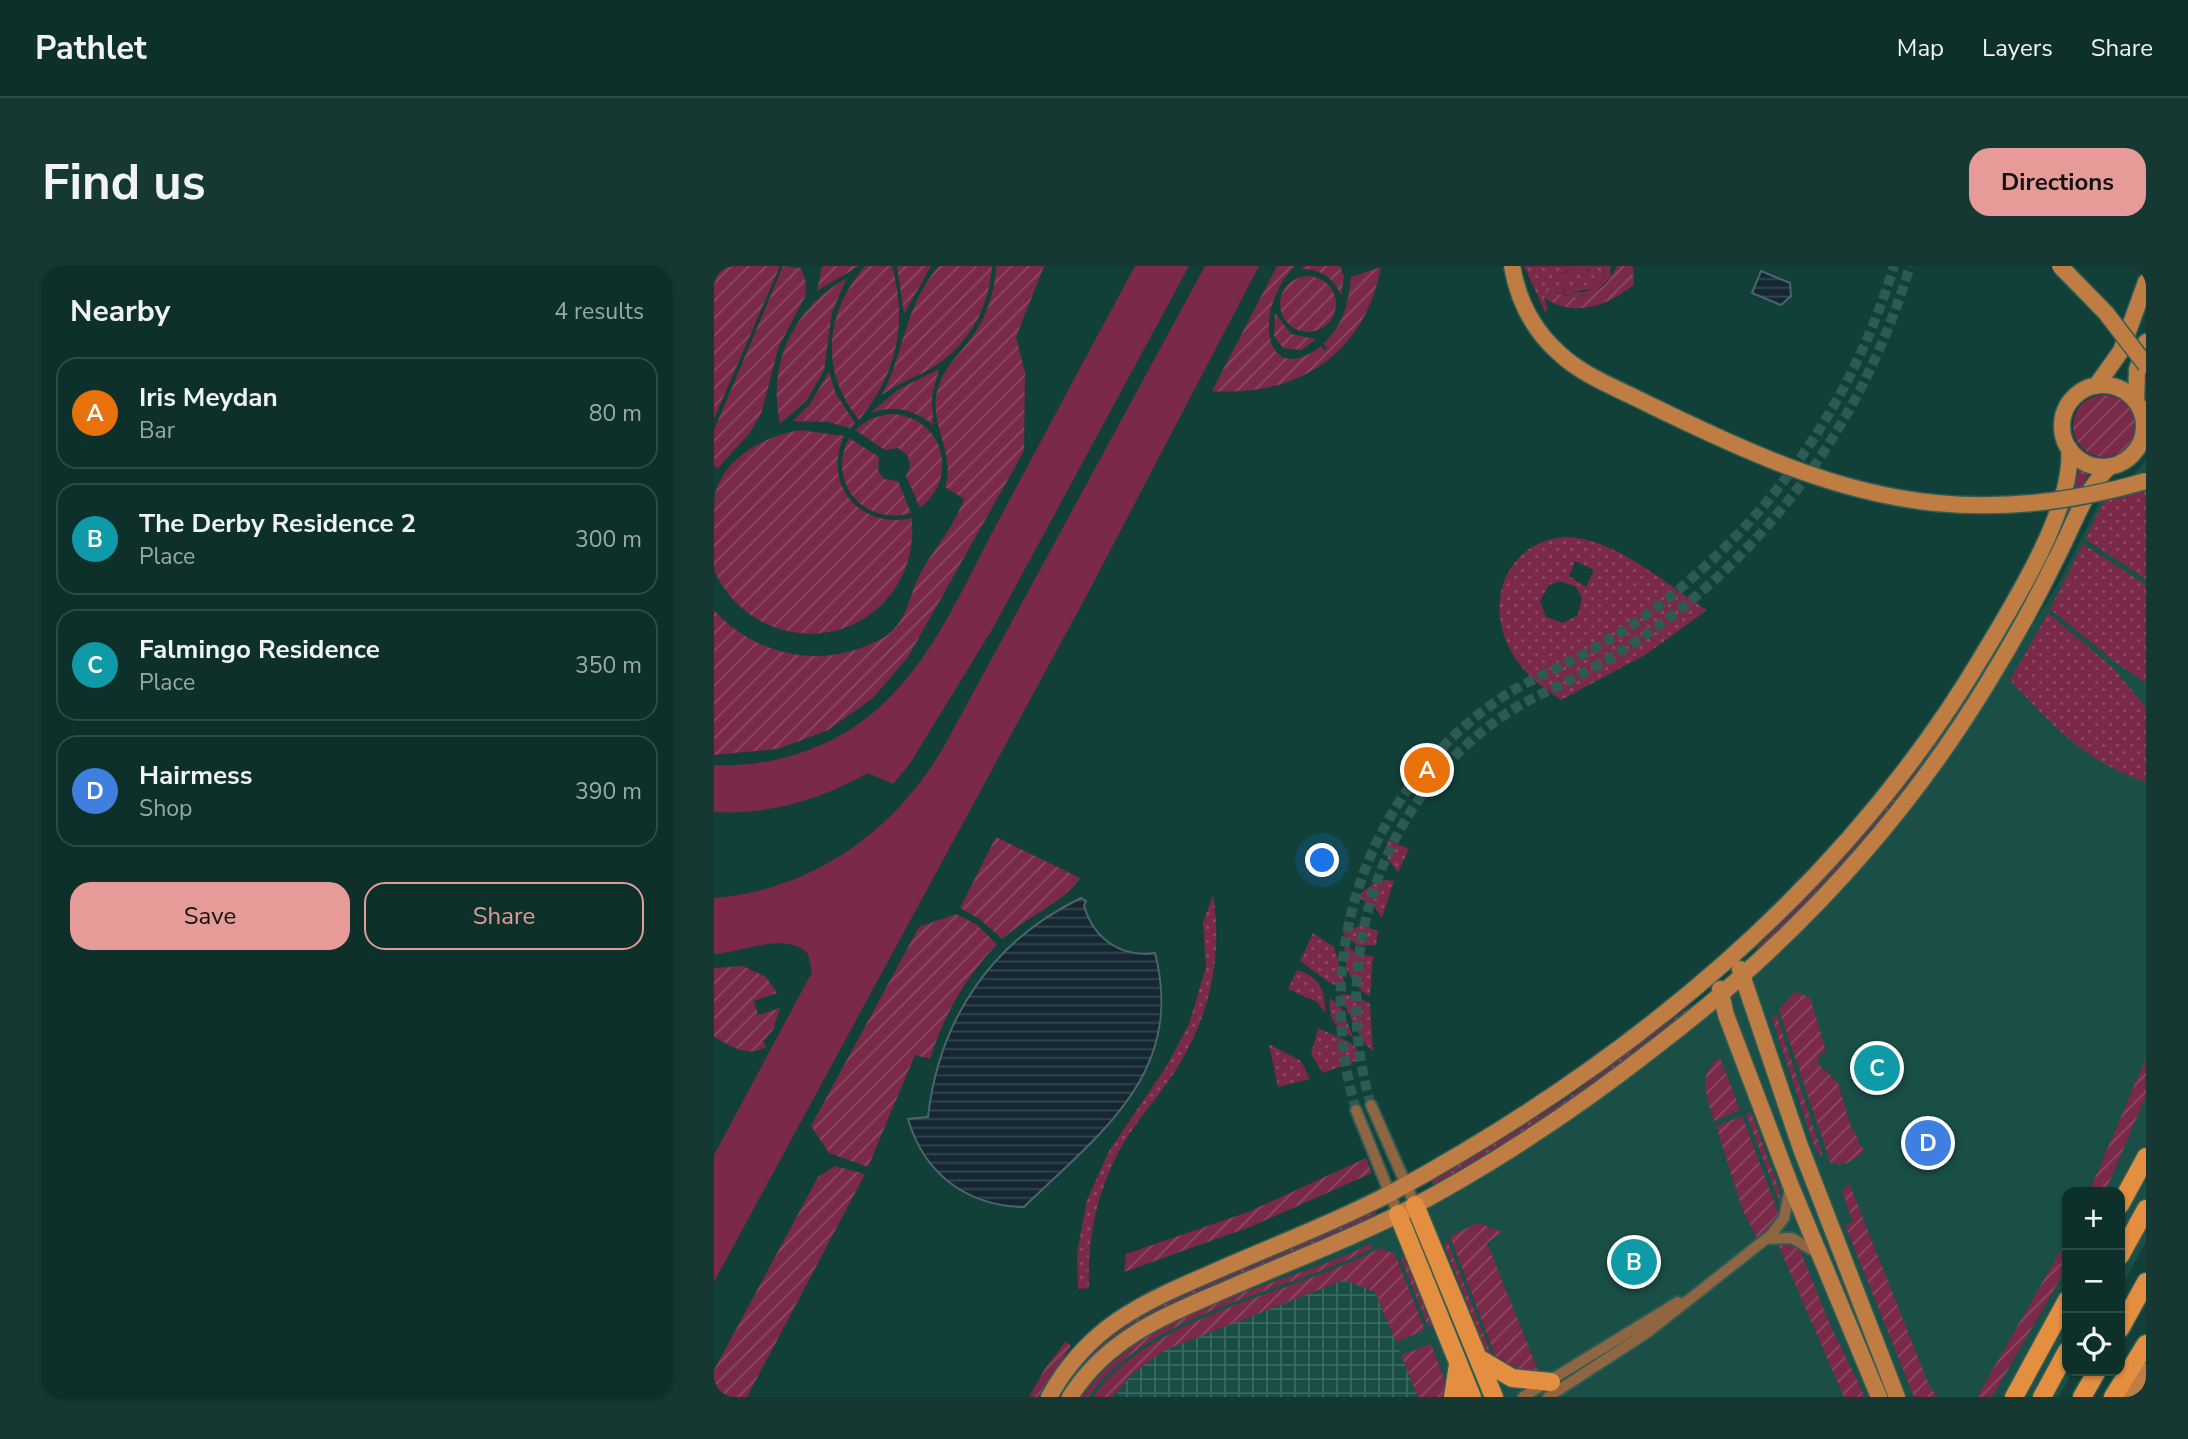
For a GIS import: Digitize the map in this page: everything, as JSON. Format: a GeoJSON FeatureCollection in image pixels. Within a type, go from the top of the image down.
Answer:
{"type":"FeatureCollection","features":[{"type":"Feature","properties":{"kind":"main road"},"geometry":{"type":"LineString","coordinates":[[2130,1186],[2146,1140]]}},
{"type":"Feature","properties":{"kind":"main road"},"geometry":{"type":"LineString","coordinates":[[2125,1196],[2146,1157]]}},
{"type":"Feature","properties":{"kind":"main road"},"geometry":{"type":"LineString","coordinates":[[1415,1205],[1494,1397]]}},
{"type":"Feature","properties":{"kind":"main road"},"geometry":{"type":"LineString","coordinates":[[2123,1250],[2146,1209]]}},
{"type":"Feature","properties":{"kind":"main road"},"geometry":{"type":"LineString","coordinates":[[1398,1214],[1472,1397]]}},
{"type":"Feature","properties":{"kind":"main road"},"geometry":{"type":"LineString","coordinates":[[2125,1320],[2146,1282]]}},
{"type":"Feature","properties":{"kind":"main road"},"geometry":{"type":"LineString","coordinates":[[2014,1397],[2062,1309]]}},
{"type":"Feature","properties":{"kind":"main road"},"geometry":{"type":"LineString","coordinates":[[2113,1397],[2146,1344]]}},
{"type":"Feature","properties":{"kind":"main road"},"geometry":{"type":"LineString","coordinates":[[1478,1356],[1512,1378],[1552,1392]]}},
{"type":"Feature","properties":{"kind":"main road"},"geometry":{"type":"LineString","coordinates":[[2042,1397],[2062,1360]]}},
{"type":"Feature","properties":{"kind":"main road"},"geometry":{"type":"LineString","coordinates":[[1453,1397],[1459,1361]]}},
{"type":"Feature","properties":{"kind":"main road"},"geometry":{"type":"LineString","coordinates":[[2082,1397],[2093,1376]]}},
{"type":"Feature","properties":{"kind":"street"},"geometry":{"type":"LineString","coordinates":[[1511,266],[1530,319],[1549,343],[1572,363],[1710,433],[1829,481],[1908,500],[1988,506],[2069,500],[2146,481]]}},
{"type":"Feature","properties":{"kind":"street"},"geometry":{"type":"LineString","coordinates":[[2060,266],[2105,313],[2146,365]]}},
{"type":"Feature","properties":{"kind":"street"},"geometry":{"type":"LineString","coordinates":[[1049,1397],[1067,1368],[1091,1340],[1134,1308],[1405,1184],[1591,1069],[1715,972],[1783,910],[1861,825],[1905,771],[1968,678],[2021,588],[2060,508],[2069,479],[2069,449],[2063,434],[2065,412],[2077,395],[2096,386],[2121,351],[2146,282]]}},
{"type":"Feature","properties":{"kind":"street"},"geometry":{"type":"LineString","coordinates":[[2069,449],[2087,463],[2109,466],[2125,460],[2141,441],[2143,416],[2136,401],[2137,370],[2146,342]]}},
{"type":"Feature","properties":{"kind":"street"},"geometry":{"type":"LineString","coordinates":[[2096,386],[2118,388],[2136,401]]}},
{"type":"Feature","properties":{"kind":"street"},"geometry":{"type":"LineString","coordinates":[[1070,1397],[1099,1360],[1141,1327],[1415,1205],[1591,1094],[1743,977],[1848,871],[1937,759],[2015,638],[2088,493],[2109,466]]}},
{"type":"Feature","properties":{"kind":"street"},"geometry":{"type":"LineString","coordinates":[[1735,954],[1829,1225],[1897,1397]]}},
{"type":"Feature","properties":{"kind":"street"},"geometry":{"type":"LineString","coordinates":[[1715,972],[1721,996],[1791,1186],[1878,1397]]}},
{"type":"Feature","properties":{"kind":"street"},"geometry":{"type":"LineString","coordinates":[[1371,1105],[1415,1205]]}},
{"type":"Feature","properties":{"kind":"street"},"geometry":{"type":"LineString","coordinates":[[1356,1110],[1398,1214]]}},
{"type":"Feature","properties":{"kind":"street"},"geometry":{"type":"LineString","coordinates":[[1523,1397],[1552,1392],[1707,1284],[1765,1240],[1784,1218],[1791,1186]]}},
{"type":"Feature","properties":{"kind":"street"},"geometry":{"type":"LineString","coordinates":[[1765,1240],[1792,1238],[1819,1254]]}},
{"type":"Feature","properties":{"kind":"street"},"geometry":{"type":"LineString","coordinates":[[2007,1397],[2033,1362]]}},
{"type":"Feature","properties":{"kind":"street"},"geometry":{"type":"LineString","coordinates":[[2132,1397],[2146,1371]]}},
{"type":"Feature","properties":{"kind":"shaded area"},"geometry":{"type":"Polygon","coordinates":[[[714,266],[780,266],[714,419],[714,266]]]}},
{"type":"Feature","properties":{"kind":"shaded area"},"geometry":{"type":"Polygon","coordinates":[[[783,266],[801,268],[806,283],[805,297],[779,346],[761,414],[749,434],[718,468],[714,466],[714,430],[783,266]]]}},
{"type":"Feature","properties":{"kind":"shaded area"},"geometry":{"type":"Polygon","coordinates":[[[822,266],[859,266],[817,291],[822,266]]]}},
{"type":"Feature","properties":{"kind":"shaded area"},"geometry":{"type":"Polygon","coordinates":[[[865,266],[892,266],[897,287],[899,327],[896,347],[882,385],[859,420],[837,382],[832,342],[842,303],[865,266]]]}},
{"type":"Feature","properties":{"kind":"shaded area"},"geometry":{"type":"Polygon","coordinates":[[[897,266],[931,266],[904,314],[897,266]]]}},
{"type":"Feature","properties":{"kind":"shaded area"},"geometry":{"type":"Polygon","coordinates":[[[939,266],[992,266],[981,312],[966,338],[955,350],[930,369],[882,395],[919,297],[939,266]]]}},
{"type":"Feature","properties":{"kind":"shaded area"},"geometry":{"type":"Polygon","coordinates":[[[996,266],[1044,266],[1016,337],[1025,372],[1024,451],[908,657],[873,698],[828,730],[778,749],[714,755],[714,610],[745,636],[763,645],[782,652],[821,656],[861,648],[886,636],[902,618],[921,572],[950,528],[964,499],[945,487],[947,462],[935,404],[944,373],[983,319],[993,288],[996,266]]]}},
{"type":"Feature","properties":{"kind":"shaded area"},"geometry":{"type":"Polygon","coordinates":[[[1135,266],[1189,266],[993,628],[909,765],[893,784],[868,773],[831,791],[794,804],[755,811],[714,812],[714,765],[760,763],[783,758],[827,742],[866,718],[884,703],[918,665],[958,598],[1135,266]]]}},
{"type":"Feature","properties":{"kind":"shaded area"},"geometry":{"type":"Polygon","coordinates":[[[1205,266],[1259,266],[1089,591],[714,1282],[714,1155],[812,972],[808,954],[789,944],[777,943],[714,954],[714,898],[750,893],[816,870],[874,831],[922,780],[942,750],[1205,266]]]}},
{"type":"Feature","properties":{"kind":"shaded area"},"geometry":{"type":"Polygon","coordinates":[[[1277,266],[1295,266],[1281,283],[1269,322],[1270,339],[1276,352],[1286,358],[1301,357],[1321,346],[1325,351],[1327,348],[1323,344],[1336,329],[1344,313],[1351,277],[1381,267],[1373,298],[1360,324],[1343,346],[1323,364],[1299,377],[1272,386],[1243,391],[1212,391],[1277,266]]]}},
{"type":"Feature","properties":{"kind":"shaded area"},"geometry":{"type":"Polygon","coordinates":[[[1305,266],[1340,266],[1344,277],[1341,295],[1330,279],[1320,272],[1301,269],[1305,266]]]}},
{"type":"Feature","properties":{"kind":"shaded area"},"geometry":{"type":"Polygon","coordinates":[[[1524,266],[1574,266],[1565,272],[1563,291],[1573,297],[1553,291],[1544,298],[1548,309],[1545,312],[1524,266]]]}},
{"type":"Feature","properties":{"kind":"shaded area"},"geometry":{"type":"Polygon","coordinates":[[[1574,266],[1586,266],[1591,289],[1577,270],[1567,281],[1569,288],[1574,291],[1589,291],[1598,285],[1605,276],[1603,266],[1610,266],[1611,277],[1593,294],[1573,297],[1564,290],[1562,282],[1574,266]]]}},
{"type":"Feature","properties":{"kind":"shaded area"},"geometry":{"type":"Polygon","coordinates":[[[1586,266],[1603,266],[1605,276],[1594,289],[1572,291],[1567,285],[1568,278],[1577,270],[1589,272],[1586,266]]]}},
{"type":"Feature","properties":{"kind":"shaded area"},"geometry":{"type":"Polygon","coordinates":[[[1617,266],[1633,266],[1634,285],[1602,304],[1567,307],[1544,298],[1547,287],[1568,296],[1588,295],[1605,285],[1617,266]]]}},
{"type":"Feature","properties":{"kind":"shaded area"},"geometry":{"type":"Polygon","coordinates":[[[1761,271],[1790,283],[1791,296],[1781,305],[1752,293],[1761,271]]]}},
{"type":"Feature","properties":{"kind":"shaded area"},"geometry":{"type":"Polygon","coordinates":[[[1302,276],[1314,276],[1324,280],[1332,288],[1336,304],[1332,320],[1324,328],[1314,332],[1302,332],[1292,328],[1284,320],[1280,310],[1280,298],[1284,288],[1292,280],[1302,276]]]}},
{"type":"Feature","properties":{"kind":"shaded area"},"geometry":{"type":"Polygon","coordinates":[[[847,278],[832,312],[824,371],[806,401],[780,424],[777,380],[788,340],[812,305],[828,290],[847,278]]]}},
{"type":"Feature","properties":{"kind":"shaded area"},"geometry":{"type":"Polygon","coordinates":[[[1275,313],[1291,334],[1316,339],[1302,350],[1283,348],[1274,336],[1275,313]]]}},
{"type":"Feature","properties":{"kind":"shaded area"},"geometry":{"type":"Polygon","coordinates":[[[939,369],[932,396],[933,425],[918,415],[903,410],[887,409],[870,413],[899,389],[939,369]]]}},
{"type":"Feature","properties":{"kind":"shaded area"},"geometry":{"type":"Polygon","coordinates":[[[829,372],[836,394],[855,423],[850,428],[828,422],[793,421],[810,404],[829,372]]]}},
{"type":"Feature","properties":{"kind":"shaded area"},"geometry":{"type":"Polygon","coordinates":[[[2104,395],[2126,404],[2135,426],[2126,448],[2104,457],[2082,448],[2073,426],[2082,404],[2104,395]]]}},
{"type":"Feature","properties":{"kind":"shaded area"},"geometry":{"type":"Polygon","coordinates":[[[888,414],[906,416],[921,424],[932,435],[940,449],[940,480],[933,495],[920,508],[906,476],[910,468],[908,456],[898,448],[885,450],[855,430],[870,419],[888,414]]]}},
{"type":"Feature","properties":{"kind":"shaded area"},"geometry":{"type":"Polygon","coordinates":[[[800,430],[844,436],[838,454],[838,471],[850,500],[862,510],[876,517],[893,520],[912,518],[908,561],[891,594],[873,612],[856,623],[818,633],[779,629],[761,621],[744,610],[730,596],[714,568],[715,494],[720,481],[737,459],[748,450],[773,437],[800,430]]]}},
{"type":"Feature","properties":{"kind":"shaded area"},"geometry":{"type":"Polygon","coordinates":[[[849,438],[879,457],[878,471],[884,479],[898,481],[911,513],[894,516],[878,513],[865,507],[854,497],[846,485],[842,470],[843,454],[849,438]]]}},
{"type":"Feature","properties":{"kind":"shaded area"},"geometry":{"type":"Polygon","coordinates":[[[2146,460],[2146,1242],[2125,1280],[2125,1187],[2062,1187],[2062,1376],[2070,1376],[2059,1397],[1076,1397],[1119,1344],[1354,1238],[1614,1084],[1878,847],[1958,745],[2058,584],[2101,499],[2116,484],[2135,473],[2146,460]]]}},
{"type":"Feature","properties":{"kind":"shaded area"},"geometry":{"type":"Polygon","coordinates":[[[2079,468],[2089,473],[2007,640],[1936,753],[1853,857],[1760,951],[1756,948],[1834,867],[1870,825],[1904,782],[1967,691],[2049,549],[2070,501],[2079,468]]]}},
{"type":"Feature","properties":{"kind":"shaded area"},"geometry":{"type":"Polygon","coordinates":[[[2129,481],[2146,490],[2146,579],[2085,539],[2104,501],[2129,481]]]}},
{"type":"Feature","properties":{"kind":"shaded area"},"geometry":{"type":"Polygon","coordinates":[[[1563,537],[1601,544],[1638,563],[1707,610],[1645,655],[1561,700],[1518,663],[1505,637],[1500,618],[1504,581],[1513,565],[1526,552],[1542,542],[1563,537]],[[1575,561],[1569,576],[1586,587],[1594,570],[1575,561]],[[1560,581],[1549,585],[1540,601],[1546,617],[1563,623],[1578,615],[1582,598],[1576,587],[1560,581]]]}},
{"type":"Feature","properties":{"kind":"shaded area"},"geometry":{"type":"Polygon","coordinates":[[[2083,544],[2146,585],[2146,683],[2115,662],[2050,609],[2083,544]]]}},
{"type":"Feature","properties":{"kind":"shaded area"},"geometry":{"type":"Polygon","coordinates":[[[2048,613],[2112,667],[2146,707],[2146,782],[2106,765],[2088,753],[2040,712],[2010,680],[2048,613]]]}},
{"type":"Feature","properties":{"kind":"shaded area"},"geometry":{"type":"Polygon","coordinates":[[[996,837],[1080,878],[1063,896],[1002,939],[980,919],[960,908],[996,837]]]}},
{"type":"Feature","properties":{"kind":"shaded area"},"geometry":{"type":"Polygon","coordinates":[[[1387,840],[1409,849],[1398,872],[1387,858],[1387,840]]]}},
{"type":"Feature","properties":{"kind":"shaded area"},"geometry":{"type":"Polygon","coordinates":[[[1385,880],[1394,881],[1382,918],[1373,905],[1357,897],[1372,884],[1385,880]]]}},
{"type":"Feature","properties":{"kind":"shaded area"},"geometry":{"type":"Polygon","coordinates":[[[1213,895],[1216,920],[1214,970],[1202,1017],[1181,1062],[1129,1135],[1110,1169],[1091,1236],[1089,1288],[1078,1289],[1077,1253],[1087,1200],[1109,1151],[1166,1067],[1189,1024],[1206,967],[1203,923],[1213,895]]]}},
{"type":"Feature","properties":{"kind":"shaded area"},"geometry":{"type":"Polygon","coordinates":[[[1081,898],[1086,901],[1084,906],[1095,928],[1110,944],[1131,952],[1155,953],[1161,995],[1158,1033],[1147,1067],[1130,1097],[1081,1153],[1024,1207],[984,1201],[966,1193],[937,1171],[915,1139],[908,1119],[928,1117],[934,1081],[944,1047],[975,987],[996,960],[1049,916],[1081,898]]]}},
{"type":"Feature","properties":{"kind":"shaded area"},"geometry":{"type":"Polygon","coordinates":[[[956,914],[976,924],[997,944],[975,970],[957,998],[930,1059],[915,1055],[868,1167],[829,1153],[811,1126],[919,927],[956,914]]]}},
{"type":"Feature","properties":{"kind":"shaded area"},"geometry":{"type":"Polygon","coordinates":[[[1362,925],[1378,931],[1376,945],[1358,946],[1342,933],[1362,925]]]}},
{"type":"Feature","properties":{"kind":"shaded area"},"geometry":{"type":"Polygon","coordinates":[[[1313,933],[1334,947],[1347,990],[1330,983],[1300,961],[1313,933]]]}},
{"type":"Feature","properties":{"kind":"shaded area"},"geometry":{"type":"Polygon","coordinates":[[[1345,944],[1358,955],[1373,956],[1370,996],[1363,992],[1349,974],[1345,944]]]}},
{"type":"Feature","properties":{"kind":"shaded area"},"geometry":{"type":"Polygon","coordinates":[[[743,966],[766,977],[777,993],[754,1001],[758,1015],[780,1008],[773,1030],[763,1041],[766,1047],[759,1050],[739,1049],[714,1037],[714,968],[743,966]]]}},
{"type":"Feature","properties":{"kind":"shaded area"},"geometry":{"type":"Polygon","coordinates":[[[1297,970],[1311,977],[1320,986],[1325,1013],[1317,1002],[1288,989],[1297,970]]]}},
{"type":"Feature","properties":{"kind":"shaded area"},"geometry":{"type":"Polygon","coordinates":[[[1794,992],[1810,997],[1826,1051],[1819,1055],[1818,1064],[1838,1083],[1851,1127],[1859,1140],[1857,1142],[1865,1151],[1846,1164],[1831,1164],[1779,1010],[1794,992]]]}},
{"type":"Feature","properties":{"kind":"shaded area"},"geometry":{"type":"Polygon","coordinates":[[[1337,996],[1357,996],[1370,1004],[1373,1051],[1361,1038],[1343,1002],[1337,996]]]}},
{"type":"Feature","properties":{"kind":"shaded area"},"geometry":{"type":"Polygon","coordinates":[[[1330,998],[1342,1009],[1353,1037],[1341,1030],[1331,1017],[1330,998]]]}},
{"type":"Feature","properties":{"kind":"shaded area"},"geometry":{"type":"Polygon","coordinates":[[[1692,1005],[1695,1009],[1569,1104],[1434,1185],[1431,1181],[1566,1099],[1692,1005]]]}},
{"type":"Feature","properties":{"kind":"shaded area"},"geometry":{"type":"Polygon","coordinates":[[[1776,1014],[1824,1159],[1815,1148],[1772,1018],[1776,1014]]]}},
{"type":"Feature","properties":{"kind":"shaded area"},"geometry":{"type":"Polygon","coordinates":[[[1318,1028],[1351,1043],[1364,1058],[1323,1073],[1311,1054],[1318,1028]]]}},
{"type":"Feature","properties":{"kind":"shaded area"},"geometry":{"type":"Polygon","coordinates":[[[1269,1044],[1301,1061],[1310,1079],[1278,1087],[1269,1044]]]}},
{"type":"Feature","properties":{"kind":"shaded area"},"geometry":{"type":"Polygon","coordinates":[[[1720,1057],[1740,1110],[1714,1121],[1705,1087],[1708,1071],[1720,1057]]]}},
{"type":"Feature","properties":{"kind":"shaded area"},"geometry":{"type":"Polygon","coordinates":[[[2146,1058],[2146,1096],[2107,1187],[2091,1187],[2146,1058]]]}},
{"type":"Feature","properties":{"kind":"shaded area"},"geometry":{"type":"Polygon","coordinates":[[[1751,1112],[1779,1189],[1781,1206],[1746,1114],[1751,1112]]]}},
{"type":"Feature","properties":{"kind":"shaded area"},"geometry":{"type":"Polygon","coordinates":[[[1742,1116],[1780,1217],[1757,1238],[1743,1211],[1716,1126],[1742,1116]]]}},
{"type":"Feature","properties":{"kind":"shaded area"},"geometry":{"type":"Polygon","coordinates":[[[1366,1158],[1372,1173],[1250,1227],[1124,1272],[1126,1254],[1248,1212],[1366,1158]]]}},
{"type":"Feature","properties":{"kind":"shaded area"},"geometry":{"type":"Polygon","coordinates":[[[835,1166],[865,1174],[747,1397],[714,1397],[714,1370],[818,1177],[835,1166]]]}},
{"type":"Feature","properties":{"kind":"shaded area"},"geometry":{"type":"Polygon","coordinates":[[[1849,1183],[1929,1385],[1937,1397],[1914,1397],[1845,1225],[1853,1222],[1842,1192],[1849,1183]]]}},
{"type":"Feature","properties":{"kind":"shaded area"},"geometry":{"type":"Polygon","coordinates":[[[1375,1210],[1377,1216],[1133,1325],[1101,1348],[1063,1397],[1058,1397],[1092,1351],[1117,1328],[1162,1303],[1375,1210]]]}},
{"type":"Feature","properties":{"kind":"shaded area"},"geometry":{"type":"Polygon","coordinates":[[[1478,1223],[1502,1232],[1487,1243],[1540,1375],[1499,1366],[1450,1236],[1478,1223]]]}},
{"type":"Feature","properties":{"kind":"shaded area"},"geometry":{"type":"Polygon","coordinates":[[[1447,1240],[1493,1358],[1485,1349],[1444,1244],[1447,1240]]]}},
{"type":"Feature","properties":{"kind":"shaded area"},"geometry":{"type":"Polygon","coordinates":[[[1777,1242],[1798,1245],[1828,1320],[1865,1397],[1844,1397],[1777,1242]]]}},
{"type":"Feature","properties":{"kind":"shaded area"},"geometry":{"type":"Polygon","coordinates":[[[1370,1244],[1373,1248],[1337,1264],[1182,1324],[1147,1344],[1115,1368],[1088,1397],[1082,1397],[1109,1365],[1141,1340],[1176,1320],[1370,1244]]]}},
{"type":"Feature","properties":{"kind":"shaded area"},"geometry":{"type":"Polygon","coordinates":[[[1380,1248],[1395,1254],[1425,1330],[1396,1342],[1375,1292],[1344,1280],[1165,1350],[1132,1374],[1112,1397],[1093,1397],[1119,1368],[1151,1345],[1187,1325],[1345,1265],[1380,1248]]]}},
{"type":"Feature","properties":{"kind":"shaded area"},"geometry":{"type":"Polygon","coordinates":[[[2062,1248],[2062,1276],[1992,1397],[1977,1397],[2062,1248]]]}},
{"type":"Feature","properties":{"kind":"shaded area"},"geometry":{"type":"Polygon","coordinates":[[[1406,1256],[1434,1327],[1428,1326],[1401,1259],[1406,1256]]]}},
{"type":"Feature","properties":{"kind":"shaded area"},"geometry":{"type":"Polygon","coordinates":[[[1344,1280],[1375,1291],[1418,1397],[1115,1397],[1132,1374],[1165,1350],[1344,1280]]]}},
{"type":"Feature","properties":{"kind":"shaded area"},"geometry":{"type":"Polygon","coordinates":[[[1066,1341],[1071,1346],[1038,1397],[1029,1397],[1044,1370],[1066,1341]]]}},
{"type":"Feature","properties":{"kind":"shaded area"},"geometry":{"type":"Polygon","coordinates":[[[1431,1344],[1448,1389],[1447,1397],[1418,1397],[1401,1355],[1431,1344]]]}},
{"type":"Feature","properties":{"kind":"tunnel"},"geometry":{"type":"LineString","coordinates":[[1356,1110],[1344,1052],[1341,993],[1347,936],[1361,880],[1384,828],[1415,779],[1454,736],[1501,698],[1597,647],[1625,629],[1679,589],[1727,546],[1788,475],[1839,396],[1879,311],[1894,266]]}},
{"type":"Feature","properties":{"kind":"tunnel"},"geometry":{"type":"LineString","coordinates":[[1371,1105],[1359,1050],[1356,994],[1362,938],[1376,884],[1398,833],[1428,787],[1466,745],[1512,710],[1593,668],[1636,642],[1702,591],[1771,521],[1802,483],[1854,401],[1876,358],[1910,266]]}},
{"type":"Feature","properties":{"kind":"place","name":"Iris Meydan"},"geometry":{"type":"Point","coordinates":[1427,770]}},
{"type":"Feature","properties":{"kind":"place","name":"Falmingo Residence"},"geometry":{"type":"Point","coordinates":[1877,1068]}},
{"type":"Feature","properties":{"kind":"place","name":"Hairmess"},"geometry":{"type":"Point","coordinates":[1928,1143]}},
{"type":"Feature","properties":{"kind":"place","name":"The Derby Residence 2"},"geometry":{"type":"Point","coordinates":[1634,1262]}}]}
